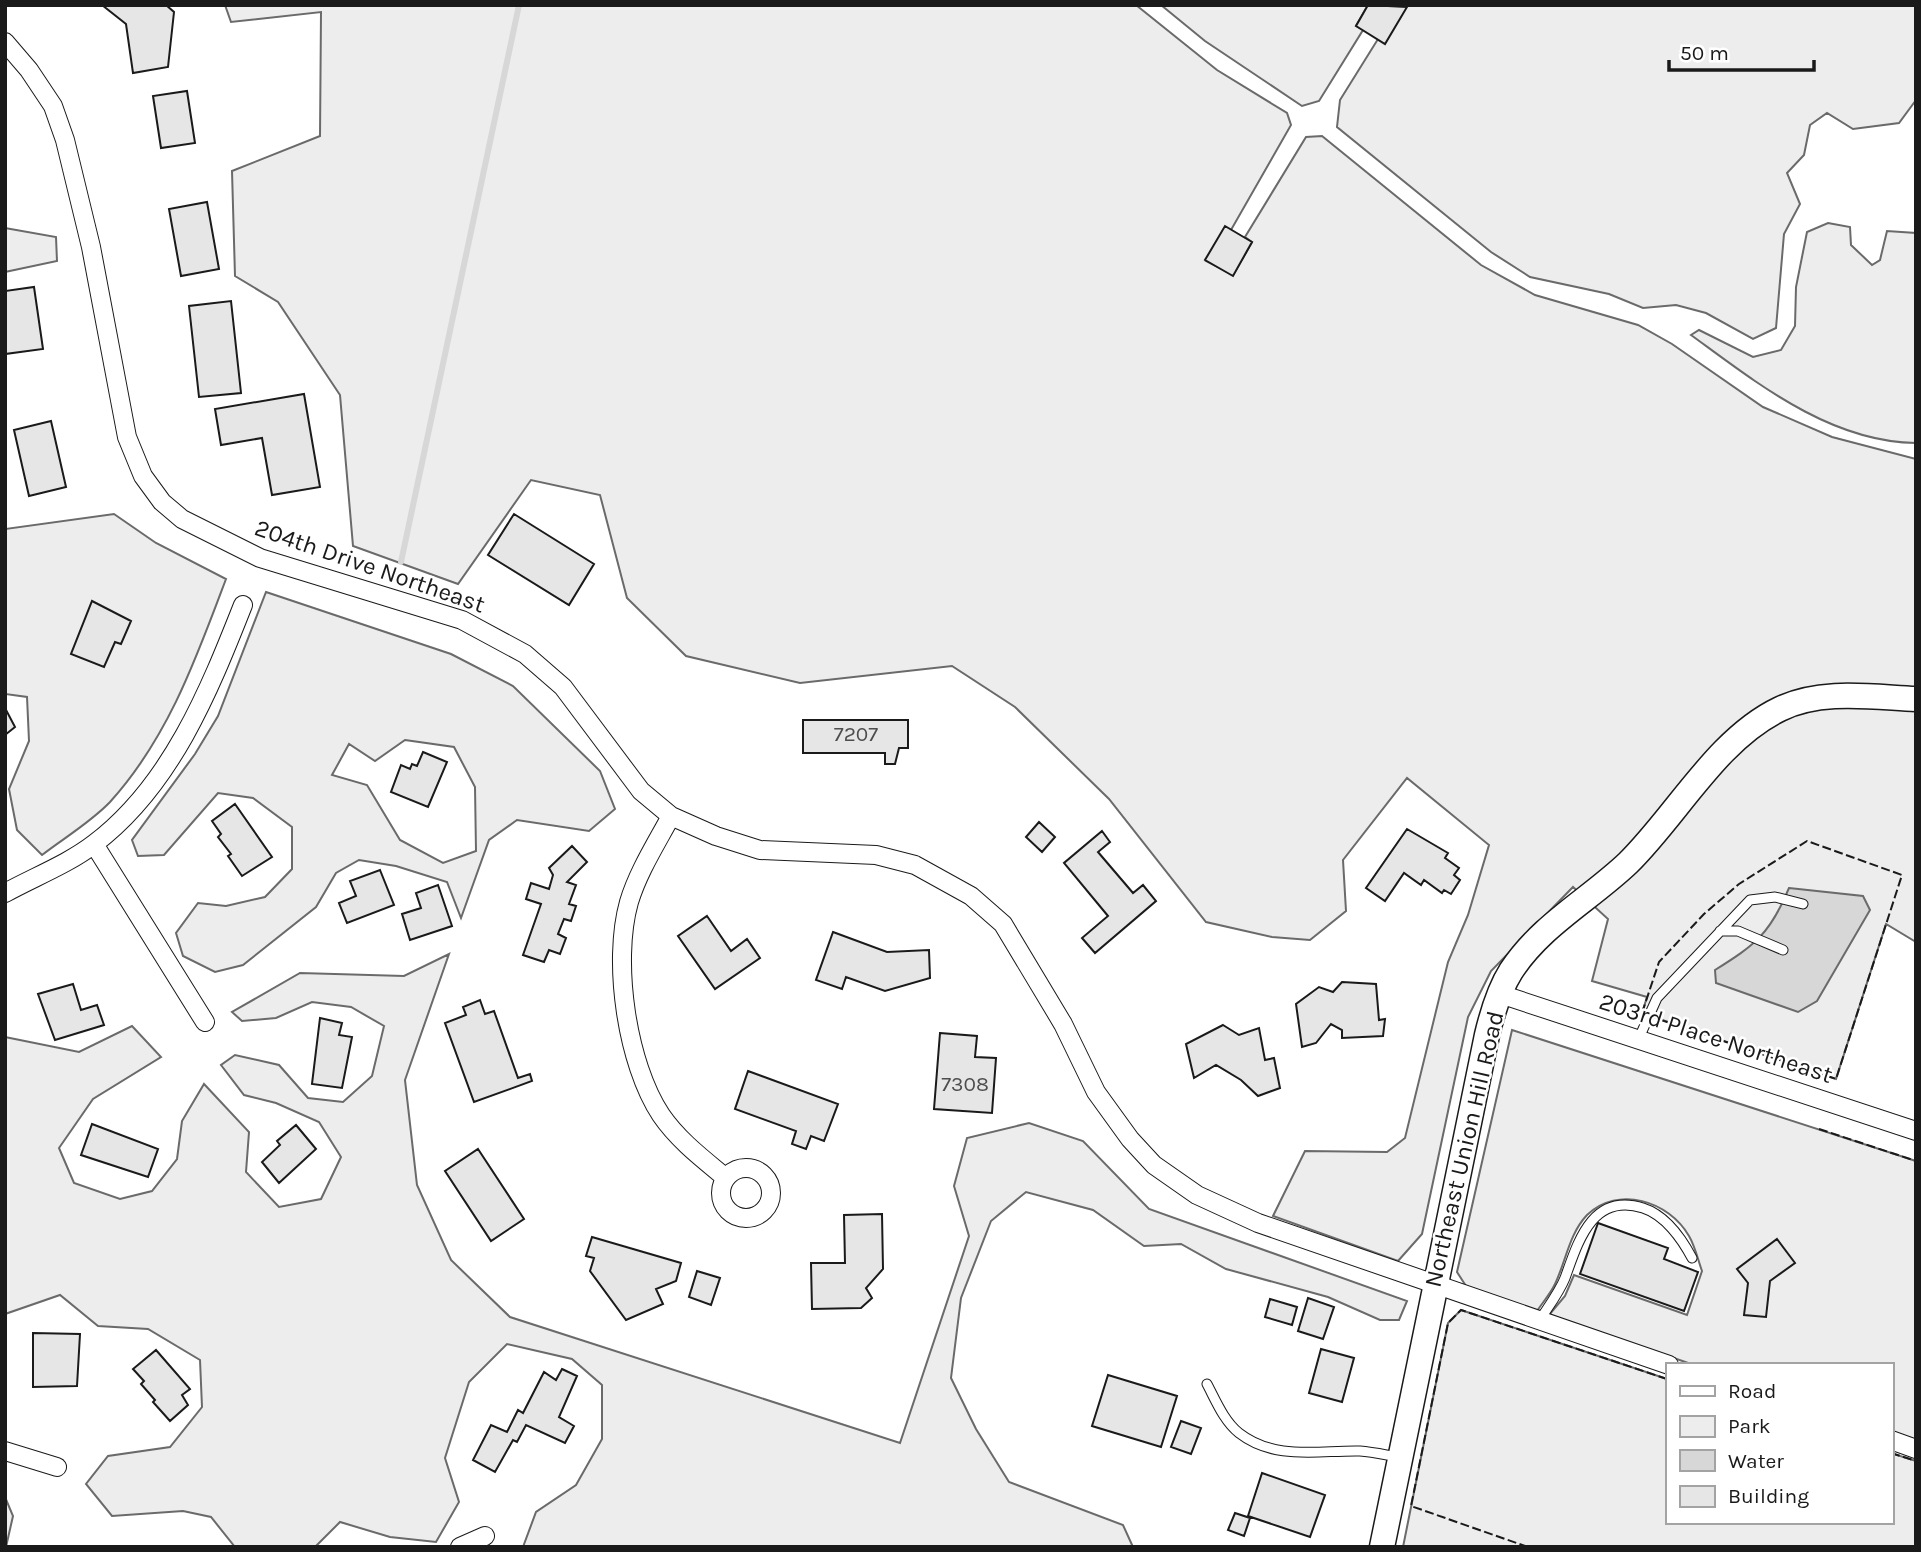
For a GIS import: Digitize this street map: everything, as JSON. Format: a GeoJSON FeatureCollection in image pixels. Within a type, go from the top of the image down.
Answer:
{"type":"FeatureCollection","features":[{"type":"Feature","properties":{"kind":"street","name":"204th Drive Northeast"},"geometry":{"type":"LineString","coordinates":[[5,42],[29,69],[52,106],[65,140],[91,247],[127,437],[143,476],[162,502],[182,519],[260,558],[462,620],[526,654],[563,687],[640,791],[671,816],[716,836],[760,849],[876,855],[915,865],[971,896],[1003,924],[1063,1024],[1096,1092],[1154,1165],[1197,1195],[1246,1218],[1666,1364]]}},
{"type":"Feature","properties":{"kind":"street"},"geometry":{"type":"LineString","coordinates":[[5,893],[94,844],[137,803],[180,743],[205,699],[243,605]]}},
{"type":"Feature","properties":{"kind":"street","name":"Northeast Union Hill Road"},"geometry":{"type":"LineString","coordinates":[[1382,1547],[1433,1285],[1487,1035],[1500,994],[1511,971],[1541,936],[1625,866],[1658,832],[1732,743],[1779,709],[1811,698],[1916,699]]}},
{"type":"Feature","properties":{"kind":"street"},"geometry":{"type":"LineString","coordinates":[[671,816],[643,867],[629,904],[623,955],[627,1021],[644,1079],[661,1114],[690,1149],[726,1178]]}},
{"type":"Feature","properties":{"kind":"street"},"geometry":{"type":"LineString","coordinates":[[94,844],[205,1022]]}},
{"type":"Feature","properties":{"kind":"street","name":"203rd Place Northeast"},"geometry":{"type":"LineString","coordinates":[[1500,994],[1916,1131]]}},
{"type":"Feature","properties":{"kind":"street"},"geometry":{"type":"LineString","coordinates":[[1893,1441],[1916,1449]]}},
{"type":"Feature","properties":{"kind":"street"},"geometry":{"type":"LineString","coordinates":[[5,1451],[57,1467]]}},
{"type":"Feature","properties":{"kind":"street"},"geometry":{"type":"LineString","coordinates":[[460,1547],[485,1536]]}},
{"type":"Feature","properties":{"kind":"lane"},"geometry":{"type":"LineString","coordinates":[[1639,1038],[1657,998],[1751,900],[1775,897],[1803,904]]}},
{"type":"Feature","properties":{"kind":"lane"},"geometry":{"type":"LineString","coordinates":[[1720,931],[1738,931],[1783,950]]}},
{"type":"Feature","properties":{"kind":"lane"},"geometry":{"type":"LineString","coordinates":[[1539,1321],[1564,1280],[1581,1235],[1602,1212],[1635,1206],[1651,1211],[1677,1234],[1692,1258]]}},
{"type":"Feature","properties":{"kind":"lane"},"geometry":{"type":"LineString","coordinates":[[1207,1384],[1226,1419],[1239,1433],[1261,1446],[1305,1454],[1362,1451],[1399,1458]]}},
{"type":"Feature","properties":{"kind":"green space"},"geometry":{"type":"Polygon","coordinates":[[[225,5],[1136,5],[1217,70],[1287,113],[1291,125],[1231,230],[1206,261],[1233,275],[1252,242],[1245,237],[1306,137],[1322,136],[1481,265],[1535,295],[1638,325],[1672,344],[1763,407],[1832,437],[1916,459],[1916,942],[1886,924],[1836,1079],[1642,1013],[1647,997],[1592,981],[1608,919],[1573,887],[1491,971],[1468,1017],[1422,1234],[1398,1261],[1273,1216],[1305,1151],[1387,1152],[1405,1138],[1448,962],[1468,915],[1489,845],[1407,778],[1343,860],[1346,911],[1310,940],[1272,937],[1206,922],[1109,799],[1015,707],[952,666],[800,683],[686,656],[627,598],[600,495],[531,480],[458,584],[353,546],[340,395],[278,302],[235,276],[232,171],[320,136],[321,12],[231,22],[225,5]]]}},
{"type":"Feature","properties":{"kind":"green space"},"geometry":{"type":"Polygon","coordinates":[[[1161,5],[1368,5],[1356,26],[1363,30],[1319,101],[1302,106],[1205,41],[1161,5]]]}},
{"type":"Feature","properties":{"kind":"green space"},"geometry":{"type":"Polygon","coordinates":[[[1404,5],[1916,5],[1916,100],[1899,123],[1853,129],[1827,113],[1810,125],[1804,155],[1787,173],[1800,204],[1784,234],[1776,328],[1753,339],[1706,313],[1676,305],[1643,308],[1609,294],[1530,277],[1491,252],[1337,127],[1340,100],[1378,39],[1406,7],[1404,5]]]}},
{"type":"Feature","properties":{"kind":"green space"},"geometry":{"type":"Polygon","coordinates":[[[1828,223],[1850,227],[1851,245],[1872,265],[1880,260],[1887,231],[1916,233],[1916,443],[1884,440],[1824,421],[1769,390],[1691,335],[1699,330],[1753,357],[1781,350],[1795,326],[1796,287],[1807,232],[1828,223]]]}},
{"type":"Feature","properties":{"kind":"green space"},"geometry":{"type":"Polygon","coordinates":[[[5,228],[56,237],[57,261],[5,272],[5,228]]]}},
{"type":"Feature","properties":{"kind":"green space"},"geometry":{"type":"Polygon","coordinates":[[[114,514],[156,543],[226,579],[191,668],[148,751],[103,809],[42,855],[17,830],[9,789],[29,741],[27,697],[5,694],[5,529],[114,514]]]}},
{"type":"Feature","properties":{"kind":"green space"},"geometry":{"type":"Polygon","coordinates":[[[266,592],[451,654],[513,686],[600,771],[615,809],[589,831],[517,820],[489,840],[461,918],[447,882],[396,866],[359,860],[336,873],[316,907],[243,965],[215,972],[183,956],[176,933],[198,903],[226,906],[265,897],[292,869],[292,827],[253,798],[218,793],[164,855],[138,856],[132,840],[195,754],[218,716],[266,592]],[[405,740],[375,761],[349,744],[332,775],[367,785],[400,840],[443,863],[476,851],[475,787],[454,747],[405,740]]]}},
{"type":"Feature","properties":{"kind":"green space"},"geometry":{"type":"Polygon","coordinates":[[[449,954],[405,1080],[417,1185],[451,1260],[510,1317],[900,1443],[969,1236],[954,1186],[967,1138],[1029,1123],[1083,1141],[1149,1209],[1407,1301],[1399,1320],[1380,1320],[1328,1297],[1226,1269],[1181,1244],[1144,1246],[1093,1210],[1026,1192],[991,1221],[961,1298],[951,1378],[976,1429],[1009,1482],[1123,1525],[1133,1547],[523,1547],[536,1512],[576,1485],[602,1439],[602,1385],[572,1359],[507,1344],[469,1382],[445,1458],[459,1502],[436,1542],[390,1537],[340,1522],[315,1547],[235,1547],[211,1517],[183,1511],[112,1516],[86,1484],[108,1456],[170,1447],[202,1407],[200,1360],[148,1329],[98,1326],[60,1295],[5,1314],[5,1037],[79,1052],[132,1026],[161,1057],[93,1099],[59,1148],[74,1183],[120,1199],[152,1191],[177,1159],[182,1121],[204,1084],[249,1132],[246,1172],[279,1207],[321,1199],[341,1157],[319,1122],[276,1103],[244,1095],[221,1065],[235,1055],[279,1065],[308,1098],[343,1102],[372,1076],[384,1026],[351,1007],[312,1002],[276,1018],[242,1021],[232,1012],[300,973],[404,976],[449,954]]]}},
{"type":"Feature","properties":{"kind":"green space"},"geometry":{"type":"Polygon","coordinates":[[[1512,1030],[1916,1161],[1916,1441],[1893,1434],[1893,1363],[1688,1363],[1549,1315],[1565,1296],[1574,1275],[1687,1315],[1702,1271],[1689,1236],[1669,1214],[1656,1206],[1628,1199],[1599,1206],[1587,1215],[1572,1239],[1553,1287],[1537,1311],[1466,1286],[1457,1272],[1512,1030]]]}},
{"type":"Feature","properties":{"kind":"green space"},"geometry":{"type":"Polygon","coordinates":[[[1461,1310],[1666,1379],[1666,1524],[1893,1524],[1893,1454],[1916,1461],[1916,1547],[1403,1547],[1448,1323],[1461,1310]]]}},
{"type":"Feature","properties":{"kind":"green space"},"geometry":{"type":"Polygon","coordinates":[[[5,1497],[13,1516],[6,1547],[5,1547],[5,1497]]]}},
{"type":"Feature","properties":{"kind":"water"},"geometry":{"type":"Polygon","coordinates":[[[1789,888],[1863,896],[1870,910],[1817,1001],[1798,1012],[1716,983],[1715,970],[1760,937],[1775,917],[1789,888]]]}},
{"type":"Feature","properties":{"kind":"building"},"geometry":{"type":"Polygon","coordinates":[[[102,5],[166,5],[174,12],[168,67],[133,73],[126,24],[102,5]]]}},
{"type":"Feature","properties":{"kind":"building"},"geometry":{"type":"Polygon","coordinates":[[[1368,5],[1407,7],[1385,44],[1356,26],[1368,5]]]}},
{"type":"Feature","properties":{"kind":"building"},"geometry":{"type":"Polygon","coordinates":[[[187,91],[195,143],[161,148],[153,96],[187,91]]]}},
{"type":"Feature","properties":{"kind":"building"},"geometry":{"type":"Polygon","coordinates":[[[207,202],[219,269],[181,276],[169,209],[207,202]]]}},
{"type":"Feature","properties":{"kind":"building"},"geometry":{"type":"Polygon","coordinates":[[[1225,226],[1252,242],[1233,276],[1205,260],[1225,226]]]}},
{"type":"Feature","properties":{"kind":"building"},"geometry":{"type":"Polygon","coordinates":[[[34,287],[43,349],[5,354],[5,291],[34,287]]]}},
{"type":"Feature","properties":{"kind":"building"},"geometry":{"type":"Polygon","coordinates":[[[231,301],[241,393],[199,397],[189,306],[231,301]]]}},
{"type":"Feature","properties":{"kind":"building"},"geometry":{"type":"Polygon","coordinates":[[[304,394],[320,487],[272,495],[262,438],[221,445],[215,409],[304,394]]]}},
{"type":"Feature","properties":{"kind":"building"},"geometry":{"type":"Polygon","coordinates":[[[51,421],[66,487],[29,496],[14,430],[51,421]]]}},
{"type":"Feature","properties":{"kind":"building"},"geometry":{"type":"Polygon","coordinates":[[[514,514],[594,564],[569,605],[488,555],[514,514]]]}},
{"type":"Feature","properties":{"kind":"building"},"geometry":{"type":"Polygon","coordinates":[[[92,601],[131,621],[121,644],[115,642],[104,667],[71,654],[92,601]]]}},
{"type":"Feature","properties":{"kind":"building"},"geometry":{"type":"Polygon","coordinates":[[[5,708],[15,727],[5,735],[5,708]]]}},
{"type":"Feature","properties":{"kind":"building"},"geometry":{"type":"Polygon","coordinates":[[[803,720],[908,720],[908,748],[899,748],[895,764],[885,764],[885,753],[803,753],[803,720]]]}},
{"type":"Feature","properties":{"kind":"building"},"geometry":{"type":"Polygon","coordinates":[[[423,752],[447,762],[428,807],[391,792],[401,765],[410,769],[412,764],[417,766],[423,752]]]}},
{"type":"Feature","properties":{"kind":"building"},"geometry":{"type":"Polygon","coordinates":[[[235,804],[272,857],[242,876],[228,856],[231,854],[218,837],[221,834],[212,821],[235,804]]]}},
{"type":"Feature","properties":{"kind":"building"},"geometry":{"type":"Polygon","coordinates":[[[1039,822],[1055,837],[1042,852],[1026,837],[1039,822]]]}},
{"type":"Feature","properties":{"kind":"building"},"geometry":{"type":"Polygon","coordinates":[[[1407,829],[1448,853],[1445,858],[1459,868],[1454,875],[1460,880],[1451,894],[1444,890],[1442,893],[1424,880],[1421,885],[1404,873],[1385,901],[1366,888],[1407,829]]]}},
{"type":"Feature","properties":{"kind":"building"},"geometry":{"type":"Polygon","coordinates":[[[1102,831],[1110,842],[1098,852],[1133,893],[1143,885],[1156,901],[1095,953],[1082,938],[1108,916],[1064,863],[1102,831]]]}},
{"type":"Feature","properties":{"kind":"building"},"geometry":{"type":"Polygon","coordinates":[[[572,846],[587,862],[567,882],[576,885],[569,904],[576,906],[571,921],[564,919],[558,934],[566,938],[560,954],[549,950],[544,962],[523,955],[541,904],[526,899],[531,883],[549,889],[553,875],[549,868],[572,846]]]}},
{"type":"Feature","properties":{"kind":"building"},"geometry":{"type":"Polygon","coordinates":[[[380,870],[394,905],[347,923],[339,903],[356,896],[350,881],[380,870]]]}},
{"type":"Feature","properties":{"kind":"building"},"geometry":{"type":"Polygon","coordinates":[[[438,885],[452,926],[410,940],[402,914],[421,908],[416,893],[438,885]]]}},
{"type":"Feature","properties":{"kind":"building"},"geometry":{"type":"Polygon","coordinates":[[[707,916],[731,951],[747,939],[760,958],[715,989],[678,936],[707,916]]]}},
{"type":"Feature","properties":{"kind":"building"},"geometry":{"type":"Polygon","coordinates":[[[833,932],[887,952],[929,950],[930,978],[885,991],[846,977],[842,989],[816,980],[833,932]]]}},
{"type":"Feature","properties":{"kind":"building"},"geometry":{"type":"Polygon","coordinates":[[[1342,982],[1376,984],[1379,1020],[1385,1019],[1383,1036],[1342,1038],[1342,1030],[1331,1024],[1316,1043],[1302,1047],[1296,1004],[1319,987],[1333,992],[1342,982]]]}},
{"type":"Feature","properties":{"kind":"building"},"geometry":{"type":"Polygon","coordinates":[[[73,984],[81,1010],[97,1005],[104,1025],[55,1040],[38,994],[73,984]]]}},
{"type":"Feature","properties":{"kind":"building"},"geometry":{"type":"Polygon","coordinates":[[[480,1000],[485,1014],[494,1011],[518,1078],[530,1074],[532,1081],[474,1102],[445,1023],[466,1015],[463,1007],[480,1000]]]}},
{"type":"Feature","properties":{"kind":"building"},"geometry":{"type":"Polygon","coordinates":[[[320,1018],[342,1023],[339,1035],[352,1037],[342,1088],[312,1084],[320,1018]]]}},
{"type":"Feature","properties":{"kind":"building"},"geometry":{"type":"Polygon","coordinates":[[[1223,1025],[1239,1035],[1259,1028],[1265,1060],[1274,1058],[1280,1088],[1258,1096],[1241,1080],[1216,1065],[1194,1078],[1186,1044],[1223,1025]]]}},
{"type":"Feature","properties":{"kind":"building"},"geometry":{"type":"Polygon","coordinates":[[[940,1033],[977,1036],[975,1057],[996,1058],[992,1113],[934,1109],[940,1033]]]}},
{"type":"Feature","properties":{"kind":"building"},"geometry":{"type":"Polygon","coordinates":[[[748,1071],[838,1104],[824,1141],[811,1136],[806,1149],[792,1144],[796,1131],[735,1109],[748,1071]]]}},
{"type":"Feature","properties":{"kind":"building"},"geometry":{"type":"Polygon","coordinates":[[[92,1124],[158,1149],[148,1177],[81,1155],[92,1124]]]}},
{"type":"Feature","properties":{"kind":"building"},"geometry":{"type":"Polygon","coordinates":[[[296,1125],[316,1149],[279,1183],[262,1162],[280,1145],[277,1141],[296,1125]]]}},
{"type":"Feature","properties":{"kind":"building"},"geometry":{"type":"Polygon","coordinates":[[[478,1149],[524,1219],[491,1241],[445,1171],[478,1149]]]}},
{"type":"Feature","properties":{"kind":"building"},"geometry":{"type":"Polygon","coordinates":[[[882,1214],[883,1269],[866,1288],[872,1298],[861,1308],[812,1309],[811,1263],[845,1263],[844,1215],[882,1214]]]}},
{"type":"Feature","properties":{"kind":"building"},"geometry":{"type":"Polygon","coordinates":[[[1598,1223],[1668,1248],[1664,1259],[1698,1272],[1684,1311],[1580,1274],[1598,1223]]]}},
{"type":"Feature","properties":{"kind":"building"},"geometry":{"type":"Polygon","coordinates":[[[592,1237],[681,1263],[676,1281],[656,1289],[663,1304],[626,1320],[590,1271],[594,1258],[586,1256],[592,1237]]]}},
{"type":"Feature","properties":{"kind":"building"},"geometry":{"type":"Polygon","coordinates":[[[1777,1239],[1795,1263],[1770,1281],[1766,1317],[1744,1315],[1748,1283],[1737,1269],[1777,1239]]]}},
{"type":"Feature","properties":{"kind":"building"},"geometry":{"type":"Polygon","coordinates":[[[697,1271],[720,1278],[711,1305],[689,1297],[697,1271]]]}},
{"type":"Feature","properties":{"kind":"building"},"geometry":{"type":"Polygon","coordinates":[[[1308,1298],[1334,1307],[1323,1339],[1298,1331],[1308,1298]]]}},
{"type":"Feature","properties":{"kind":"building"},"geometry":{"type":"Polygon","coordinates":[[[1270,1299],[1297,1307],[1292,1325],[1265,1317],[1270,1299]]]}},
{"type":"Feature","properties":{"kind":"building"},"geometry":{"type":"Polygon","coordinates":[[[33,1333],[80,1334],[77,1386],[33,1387],[33,1333]]]}},
{"type":"Feature","properties":{"kind":"building"},"geometry":{"type":"Polygon","coordinates":[[[1321,1349],[1354,1358],[1342,1402],[1309,1393],[1321,1349]]]}},
{"type":"Feature","properties":{"kind":"building"},"geometry":{"type":"Polygon","coordinates":[[[156,1350],[190,1389],[182,1395],[188,1405],[170,1421],[153,1402],[155,1400],[141,1384],[144,1381],[133,1369],[156,1350]]]}},
{"type":"Feature","properties":{"kind":"building"},"geometry":{"type":"Polygon","coordinates":[[[562,1369],[577,1376],[559,1417],[574,1426],[565,1443],[526,1425],[517,1442],[513,1440],[495,1472],[473,1460],[491,1425],[507,1432],[518,1410],[523,1413],[544,1372],[556,1380],[562,1369]]]}},
{"type":"Feature","properties":{"kind":"building"},"geometry":{"type":"Polygon","coordinates":[[[1108,1375],[1177,1396],[1161,1447],[1092,1426],[1108,1375]]]}},
{"type":"Feature","properties":{"kind":"building"},"geometry":{"type":"Polygon","coordinates":[[[1181,1421],[1201,1428],[1191,1454],[1171,1447],[1181,1421]]]}},
{"type":"Feature","properties":{"kind":"building"},"geometry":{"type":"Polygon","coordinates":[[[1262,1473],[1325,1495],[1310,1537],[1248,1516],[1262,1473]]]}},
{"type":"Feature","properties":{"kind":"building"},"geometry":{"type":"Polygon","coordinates":[[[1235,1513],[1250,1518],[1244,1536],[1228,1530],[1235,1513]]]}},
{"type":"Feature","properties":{"kind":"waterway"},"geometry":{"type":"LineString","coordinates":[[401,562],[519,5]]}},
{"type":"Feature","properties":{"kind":"fence"},"geometry":{"type":"LineString","coordinates":[[1642,1013],[1659,962],[1704,914],[1739,884],[1807,841],[1902,875],[1836,1079],[1658,1019]]}},
{"type":"Feature","properties":{"kind":"fence"},"geometry":{"type":"LineString","coordinates":[[1819,1129],[1916,1161]]}},
{"type":"Feature","properties":{"kind":"fence"},"geometry":{"type":"LineString","coordinates":[[1528,1547],[1411,1506],[1448,1323],[1461,1310],[1666,1379]]}},
{"type":"Feature","properties":{"kind":"fence"},"geometry":{"type":"LineString","coordinates":[[1893,1454],[1916,1461]]}}]}
